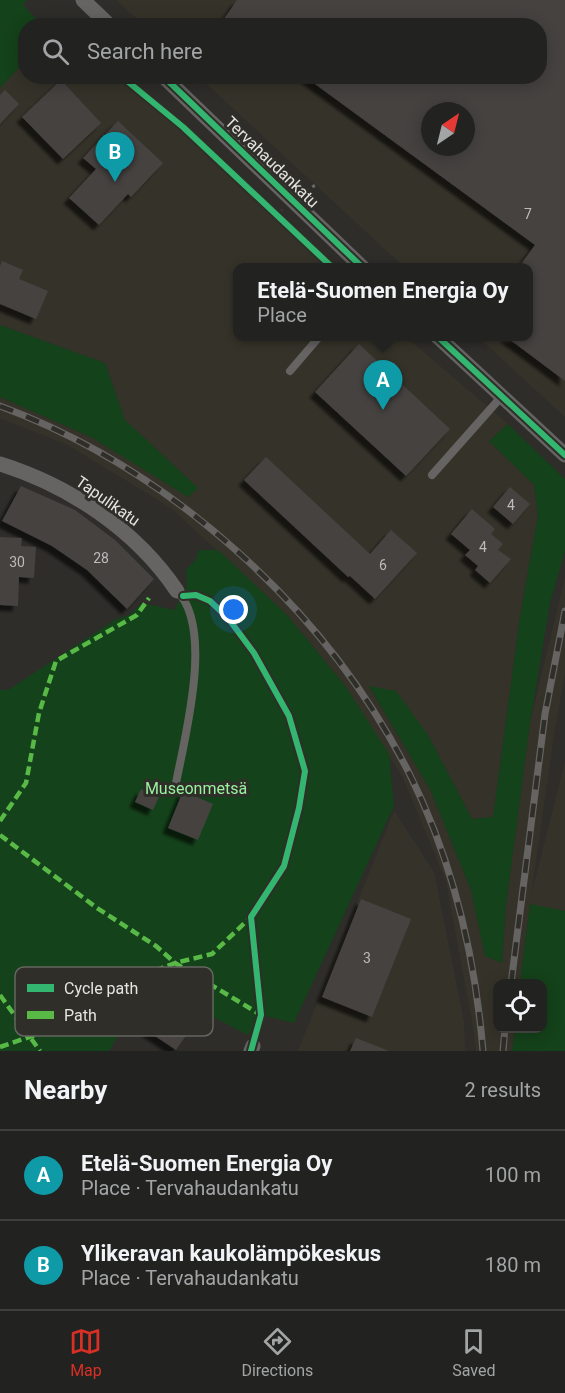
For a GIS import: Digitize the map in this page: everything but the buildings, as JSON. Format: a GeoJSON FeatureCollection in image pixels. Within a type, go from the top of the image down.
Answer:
{"type":"FeatureCollection","features":[{"type":"Feature","properties":{"kind":"street"},"geometry":{"type":"LineString","coordinates":[[83,0],[102,18]]}},
{"type":"Feature","properties":{"kind":"street","name":"Tervahaudankatu"},"geometry":{"type":"LineString","coordinates":[[171,84],[359,263]]}},
{"type":"Feature","properties":{"kind":"street"},"geometry":{"type":"LineString","coordinates":[[442,341],[565,454]]}},
{"type":"Feature","properties":{"kind":"street","name":"Tapulikatu"},"geometry":{"type":"LineString","coordinates":[[0,464],[20,470],[75,496],[120,528],[161,567],[177,591]]}},
{"type":"Feature","properties":{"kind":"lane"},"geometry":{"type":"LineString","coordinates":[[290,371],[316,341]]}},
{"type":"Feature","properties":{"kind":"lane"},"geometry":{"type":"LineString","coordinates":[[432,475],[502,396]]}},
{"type":"Feature","properties":{"kind":"lane"},"geometry":{"type":"LineString","coordinates":[[176,783],[195,691],[195,646],[192,622],[183,596],[177,591]]}},
{"type":"Feature","properties":{"kind":"path"},"geometry":{"type":"LineString","coordinates":[[268,208],[285,223]]}},
{"type":"Feature","properties":{"kind":"shaded area"},"geometry":{"type":"Polygon","coordinates":[[[116,0],[565,0],[565,417],[482,341],[533,341],[533,263],[400,263],[207,84],[547,84],[547,18],[136,18],[116,0]]]}},
{"type":"Feature","properties":{"kind":"shaded area"},"geometry":{"type":"Polygon","coordinates":[[[18,69],[18,84],[125,84],[178,128],[323,263],[233,263],[233,341],[411,341],[508,424],[489,441],[534,485],[538,515],[520,617],[493,817],[472,819],[428,735],[369,687],[430,789],[471,890],[485,956],[502,963],[506,905],[530,723],[565,577],[565,673],[531,896],[565,762],[565,911],[530,905],[521,979],[493,979],[493,1033],[514,1033],[512,1051],[476,1051],[446,881],[403,778],[346,687],[287,615],[171,508],[68,445],[0,418],[0,397],[198,488],[125,420],[105,363],[0,325],[0,88],[18,69]]]}},
{"type":"Feature","properties":{"kind":"shaded area"},"geometry":{"type":"Polygon","coordinates":[[[394,811],[434,872],[464,1022],[465,1051],[298,1051],[394,811]]]}},
{"type":"Feature","properties":{"kind":"green space"},"geometry":{"type":"Polygon","coordinates":[[[0,0],[27,0],[23,5],[35,18],[18,18],[18,69],[0,88],[0,0]]]}},
{"type":"Feature","properties":{"kind":"green space"},"geometry":{"type":"Polygon","coordinates":[[[0,325],[105,363],[125,420],[198,488],[188,497],[91,437],[0,397],[0,325]]]}},
{"type":"Feature","properties":{"kind":"green space"},"geometry":{"type":"Polygon","coordinates":[[[508,424],[565,479],[565,551],[550,603],[530,723],[506,905],[502,963],[485,956],[471,890],[430,789],[369,686],[396,691],[428,735],[472,819],[493,817],[520,617],[538,515],[534,485],[489,441],[508,424]]]}},
{"type":"Feature","properties":{"kind":"green space","name":"Museonmetsä"},"geometry":{"type":"Polygon","coordinates":[[[199,550],[218,550],[287,615],[346,687],[389,754],[394,806],[294,1023],[261,1015],[248,1035],[213,1017],[213,967],[15,967],[15,1036],[118,1036],[109,1051],[0,1051],[0,690],[8,690],[116,619],[129,615],[142,603],[174,610],[187,587],[186,570],[196,559],[199,550]]]}},
{"type":"Feature","properties":{"kind":"green space"},"geometry":{"type":"Polygon","coordinates":[[[530,904],[565,911],[565,1051],[512,1051],[514,1033],[547,1033],[547,979],[521,979],[530,904]]]}},
{"type":"Feature","properties":{"kind":"railway"},"geometry":{"type":"LineString","coordinates":[[0,406],[64,433],[125,467],[183,507],[238,552],[288,602],[334,655],[375,713],[409,773],[438,839],[459,908],[467,944],[483,1051]]}},
{"type":"Feature","properties":{"kind":"railway"},"geometry":{"type":"LineString","coordinates":[[512,979],[545,714],[565,611]]}},
{"type":"Feature","properties":{"kind":"railway"},"geometry":{"type":"LineString","coordinates":[[503,1051],[505,1033]]}},
{"type":"Feature","properties":{"kind":"marked path"},"geometry":{"type":"LineString","coordinates":[[0,821],[26,783],[39,713],[56,661],[137,615],[149,598]]}},
{"type":"Feature","properties":{"kind":"marked path"},"geometry":{"type":"LineString","coordinates":[[0,835],[97,908],[156,946],[182,967]]}},
{"type":"Feature","properties":{"kind":"marked path"},"geometry":{"type":"LineString","coordinates":[[164,967],[212,954],[251,917]]}},
{"type":"Feature","properties":{"kind":"marked path"},"geometry":{"type":"LineString","coordinates":[[213,986],[261,1015]]}},
{"type":"Feature","properties":{"kind":"marked path"},"geometry":{"type":"LineString","coordinates":[[0,995],[15,1016]]}},
{"type":"Feature","properties":{"kind":"marked path"},"geometry":{"type":"LineString","coordinates":[[29,1036],[40,1051]]}},
{"type":"Feature","properties":{"kind":"marked path"},"geometry":{"type":"LineString","coordinates":[[0,1047],[32,1036]]}},
{"type":"Feature","properties":{"kind":"cycle path"},"geometry":{"type":"LineString","coordinates":[[131,84],[183,127],[328,263]]}},
{"type":"Feature","properties":{"kind":"cycle path"},"geometry":{"type":"LineString","coordinates":[[171,84],[358,263]]}},
{"type":"Feature","properties":{"kind":"cycle path"},"geometry":{"type":"LineString","coordinates":[[442,341],[565,455]]}},
{"type":"Feature","properties":{"kind":"cycle path"},"geometry":{"type":"LineString","coordinates":[[183,596],[196,595],[210,601],[228,618],[254,653],[289,716],[305,771],[299,808],[284,866],[251,917],[261,1015],[251,1051]]}},
{"type":"Feature","properties":{"kind":"place","name":"Ylikeravan kaukolämpökeskus"},"geometry":{"type":"Point","coordinates":[115,182]}},
{"type":"Feature","properties":{"kind":"place","name":"Etelä-Suomen Energia Oy"},"geometry":{"type":"Point","coordinates":[383,410]}}]}
